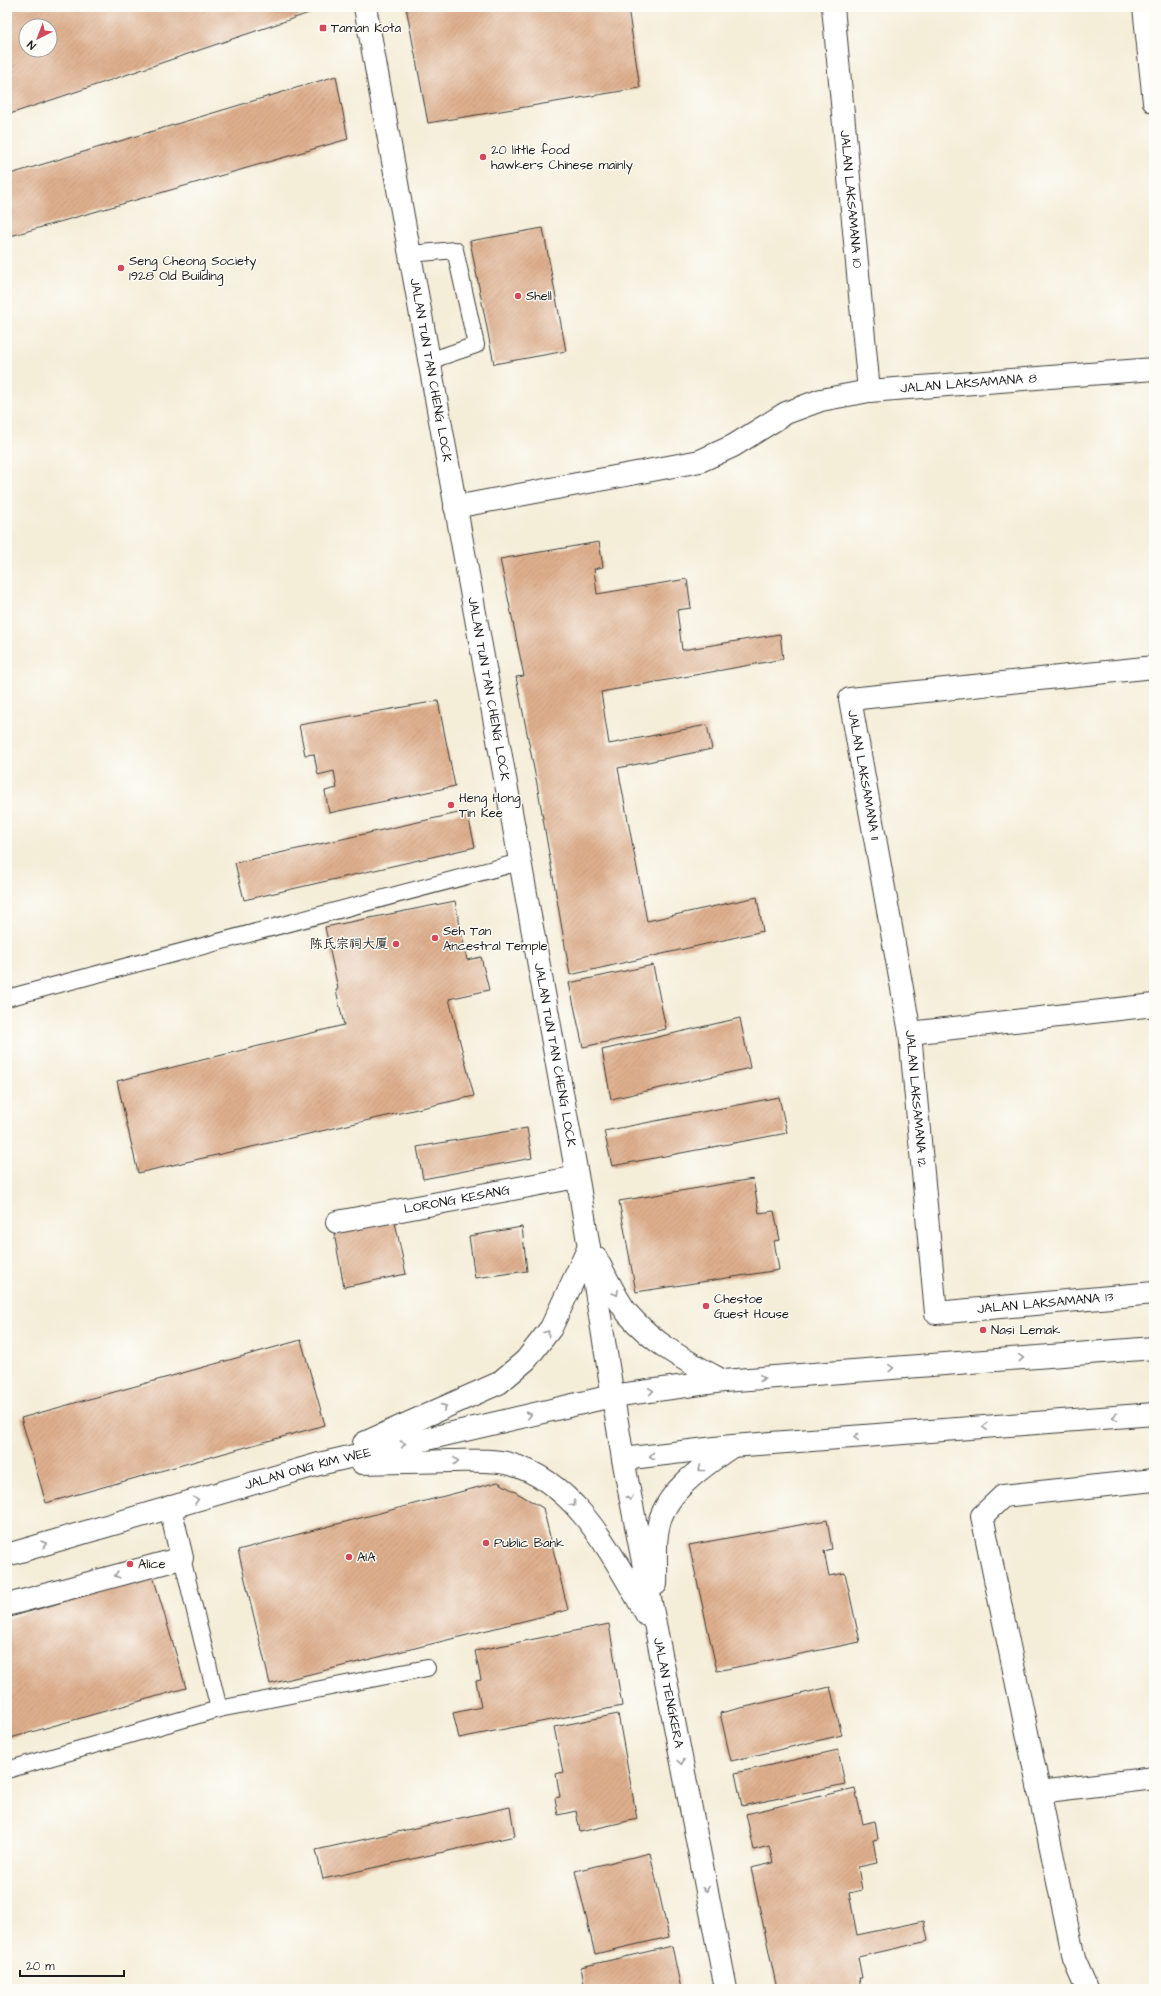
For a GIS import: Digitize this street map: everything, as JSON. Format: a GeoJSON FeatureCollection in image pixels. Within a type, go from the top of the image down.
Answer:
{"type":"FeatureCollection","features":[{"type":"Feature","properties":{"kind":"main road","name":"JALAN TUN TAN CHENG LOCK"},"geometry":{"type":"LineString","coordinates":[[365,7],[590,1247],[612,1396]]}},
{"type":"Feature","properties":{"kind":"main road","name":"JALAN LAKSAMANA 10"},"geometry":{"type":"LineString","coordinates":[[833,7],[869,391]]}},
{"type":"Feature","properties":{"kind":"main road"},"geometry":{"type":"LineString","coordinates":[[1144,7],[1154,102]]}},
{"type":"Feature","properties":{"kind":"main road","name":"JALAN LAKSAMANA 8"},"geometry":{"type":"LineString","coordinates":[[455,507],[700,461],[733,446],[786,413],[821,400],[869,391],[1154,369]]}},
{"type":"Feature","properties":{"kind":"main road","name":"JALAN LAKSAMANA 11"},"geometry":{"type":"LineString","coordinates":[[910,1033],[850,700],[1154,666]]}},
{"type":"Feature","properties":{"kind":"main road","name":"JALAN LAKSAMANA 12"},"geometry":{"type":"LineString","coordinates":[[936,1313],[910,1033],[1154,1005]]}},
{"type":"Feature","properties":{"kind":"main road","name":"LORONG KESANG"},"geometry":{"type":"LineString","coordinates":[[337,1222],[577,1177]]}},
{"type":"Feature","properties":{"kind":"main road"},"geometry":{"type":"LineString","coordinates":[[590,1247],[627,1313],[650,1336],[670,1352],[723,1381]]}},
{"type":"Feature","properties":{"kind":"main road"},"geometry":{"type":"LineString","coordinates":[[319,1464],[499,1382],[526,1360],[551,1328],[590,1247]]}},
{"type":"Feature","properties":{"kind":"main road","name":"JALAN LAKSAMANA 13"},"geometry":{"type":"LineString","coordinates":[[936,1313],[1154,1292]]}},
{"type":"Feature","properties":{"kind":"main road","name":"JALAN ONG KIM WEE"},"geometry":{"type":"LineString","coordinates":[[7,1555],[319,1464],[612,1396],[723,1381],[1154,1348]]}},
{"type":"Feature","properties":{"kind":"main road","name":"JALAN TENGKERA"},"geometry":{"type":"LineString","coordinates":[[612,1396],[655,1628],[726,1989]]}},
{"type":"Feature","properties":{"kind":"main road"},"geometry":{"type":"LineString","coordinates":[[623,1459],[732,1446],[1154,1414]]}},
{"type":"Feature","properties":{"kind":"main road"},"geometry":{"type":"LineString","coordinates":[[655,1628],[658,1528],[664,1512],[673,1497],[697,1472],[732,1446]]}},
{"type":"Feature","properties":{"kind":"main road"},"geometry":{"type":"LineString","coordinates":[[319,1464],[475,1461],[510,1464],[537,1475],[570,1499],[598,1534],[655,1628]]}},
{"type":"Feature","properties":{"kind":"main road"},"geometry":{"type":"LineString","coordinates":[[1087,1989],[1074,1959],[982,1516],[1003,1496],[1154,1480]]}},
{"type":"Feature","properties":{"kind":"main road"},"geometry":{"type":"LineString","coordinates":[[7,1605],[182,1558],[170,1507]]}},
{"type":"Feature","properties":{"kind":"main road"},"geometry":{"type":"LineString","coordinates":[[1039,1792],[1154,1778]]}},
{"type":"Feature","properties":{"kind":"lane"},"geometry":{"type":"LineString","coordinates":[[410,254],[455,250],[476,345],[429,361]]}},
{"type":"Feature","properties":{"kind":"lane"},"geometry":{"type":"LineString","coordinates":[[7,998],[520,862]]}},
{"type":"Feature","properties":{"kind":"lane"},"geometry":{"type":"LineString","coordinates":[[182,1558],[219,1709]]}},
{"type":"Feature","properties":{"kind":"lane"},"geometry":{"type":"LineString","coordinates":[[7,1770],[219,1709],[427,1668]]}},
{"type":"Feature","properties":{"kind":"building"},"geometry":{"type":"Polygon","coordinates":[[[7,7],[327,7],[7,115],[7,7]]]}},
{"type":"Feature","properties":{"kind":"building"},"geometry":{"type":"Polygon","coordinates":[[[406,7],[628,7],[640,88],[428,123],[406,7]]]}},
{"type":"Feature","properties":{"kind":"building"},"geometry":{"type":"Polygon","coordinates":[[[336,76],[348,139],[7,237],[7,175],[336,76]]]}},
{"type":"Feature","properties":{"kind":"building","name":"Shell"},"geometry":{"type":"Polygon","coordinates":[[[543,228],[566,351],[494,364],[470,241],[543,228]]]}},
{"type":"Feature","properties":{"kind":"building"},"geometry":{"type":"Polygon","coordinates":[[[599,542],[603,567],[594,569],[597,594],[687,579],[691,608],[677,610],[682,650],[780,634],[783,659],[601,692],[609,744],[707,725],[712,749],[618,768],[647,921],[757,897],[763,931],[570,975],[537,784],[516,677],[524,676],[500,559],[599,542]]]}},
{"type":"Feature","properties":{"kind":"building"},"geometry":{"type":"Polygon","coordinates":[[[438,701],[455,786],[329,813],[325,791],[337,788],[334,771],[318,775],[314,754],[305,755],[299,725],[438,701]]]}},
{"type":"Feature","properties":{"kind":"building"},"geometry":{"type":"Polygon","coordinates":[[[467,811],[475,847],[244,900],[235,863],[467,811]]]}},
{"type":"Feature","properties":{"kind":"building"},"geometry":{"type":"Polygon","coordinates":[[[455,901],[467,960],[481,957],[489,990],[449,999],[474,1096],[138,1173],[117,1081],[344,1025],[325,927],[455,901]]]}},
{"type":"Feature","properties":{"kind":"building"},"geometry":{"type":"Polygon","coordinates":[[[653,965],[666,1029],[583,1047],[569,983],[653,965]]]}},
{"type":"Feature","properties":{"kind":"building"},"geometry":{"type":"Polygon","coordinates":[[[740,1018],[750,1068],[611,1099],[602,1050],[740,1018]]]}},
{"type":"Feature","properties":{"kind":"building"},"geometry":{"type":"Polygon","coordinates":[[[779,1097],[787,1133],[612,1166],[604,1131],[779,1097]]]}},
{"type":"Feature","properties":{"kind":"building"},"geometry":{"type":"Polygon","coordinates":[[[527,1128],[532,1158],[423,1179],[417,1147],[527,1128]]]}},
{"type":"Feature","properties":{"kind":"building"},"geometry":{"type":"Polygon","coordinates":[[[753,1179],[759,1213],[774,1211],[780,1240],[774,1241],[779,1270],[636,1292],[619,1201],[753,1179]]]}},
{"type":"Feature","properties":{"kind":"building"},"geometry":{"type":"Polygon","coordinates":[[[395,1222],[406,1274],[344,1287],[334,1233],[395,1222]]]}},
{"type":"Feature","properties":{"kind":"building"},"geometry":{"type":"Polygon","coordinates":[[[522,1227],[527,1271],[475,1278],[469,1236],[522,1227]]]}},
{"type":"Feature","properties":{"kind":"building"},"geometry":{"type":"Polygon","coordinates":[[[301,1340],[325,1425],[46,1503],[21,1418],[301,1340]]]}},
{"type":"Feature","properties":{"kind":"building"},"geometry":{"type":"Polygon","coordinates":[[[498,1482],[543,1508],[568,1610],[270,1684],[238,1550],[498,1482]]]}},
{"type":"Feature","properties":{"kind":"building"},"geometry":{"type":"Polygon","coordinates":[[[827,1520],[832,1549],[824,1551],[829,1576],[845,1573],[860,1642],[717,1671],[689,1545],[827,1520]]]}},
{"type":"Feature","properties":{"kind":"building"},"geometry":{"type":"Polygon","coordinates":[[[153,1576],[186,1688],[7,1739],[7,1618],[153,1576]]]}},
{"type":"Feature","properties":{"kind":"building"},"geometry":{"type":"Polygon","coordinates":[[[609,1624],[622,1706],[459,1738],[453,1713],[481,1707],[476,1681],[481,1680],[475,1651],[609,1624]]]}},
{"type":"Feature","properties":{"kind":"building"},"geometry":{"type":"Polygon","coordinates":[[[830,1687],[842,1735],[731,1761],[720,1713],[830,1687]]]}},
{"type":"Feature","properties":{"kind":"building"},"geometry":{"type":"Polygon","coordinates":[[[618,1714],[637,1819],[580,1832],[576,1811],[558,1815],[555,1798],[560,1797],[556,1774],[563,1772],[554,1727],[618,1714]]]}},
{"type":"Feature","properties":{"kind":"building"},"geometry":{"type":"Polygon","coordinates":[[[838,1750],[845,1784],[742,1806],[735,1773],[838,1750]]]}},
{"type":"Feature","properties":{"kind":"building"},"geometry":{"type":"Polygon","coordinates":[[[855,1788],[863,1824],[875,1821],[878,1839],[873,1840],[877,1863],[858,1867],[862,1890],[849,1893],[857,1935],[924,1921],[928,1941],[858,1957],[862,1978],[859,1978],[861,1989],[777,1989],[751,1868],[773,1863],[769,1846],[754,1850],[746,1814],[855,1788]]]}},
{"type":"Feature","properties":{"kind":"building"},"geometry":{"type":"Polygon","coordinates":[[[510,1807],[515,1836],[323,1879],[316,1850],[510,1807]]]}},
{"type":"Feature","properties":{"kind":"building"},"geometry":{"type":"Polygon","coordinates":[[[650,1853],[669,1937],[595,1954],[575,1871],[650,1853]]]}},
{"type":"Feature","properties":{"kind":"building"},"geometry":{"type":"Polygon","coordinates":[[[672,1946],[681,1989],[585,1989],[581,1967],[672,1946]]]}},
{"type":"Feature","properties":{"kind":"place","name":"Taman Kota"},"geometry":{"type":"Point","coordinates":[323,28]}},
{"type":"Feature","properties":{"kind":"place","name":"20 little food hawkers Chinese mainly"},"geometry":{"type":"Point","coordinates":[483,157]}},
{"type":"Feature","properties":{"kind":"place","name":"Seng Cheong Society 1928 Old Building"},"geometry":{"type":"Point","coordinates":[121,268]}},
{"type":"Feature","properties":{"kind":"place","name":"Shell"},"geometry":{"type":"Point","coordinates":[518,296]}},
{"type":"Feature","properties":{"kind":"place","name":"Heng Hong Tin Kee"},"geometry":{"type":"Point","coordinates":[451,805]}},
{"type":"Feature","properties":{"kind":"place","name":"Seh Tan Ancestral Temple"},"geometry":{"type":"Point","coordinates":[435,938]}},
{"type":"Feature","properties":{"kind":"place","name":"陈氏宗祠大厦"},"geometry":{"type":"Point","coordinates":[396,944]}},
{"type":"Feature","properties":{"kind":"place","name":"Chestoe Guest House"},"geometry":{"type":"Point","coordinates":[706,1306]}},
{"type":"Feature","properties":{"kind":"place","name":"Nasi Lemak"},"geometry":{"type":"Point","coordinates":[983,1330]}},
{"type":"Feature","properties":{"kind":"place","name":"Public Bank"},"geometry":{"type":"Point","coordinates":[486,1543]}},
{"type":"Feature","properties":{"kind":"place","name":"AIA"},"geometry":{"type":"Point","coordinates":[349,1557]}},
{"type":"Feature","properties":{"kind":"place","name":"Alice"},"geometry":{"type":"Point","coordinates":[130,1564]}}]}
